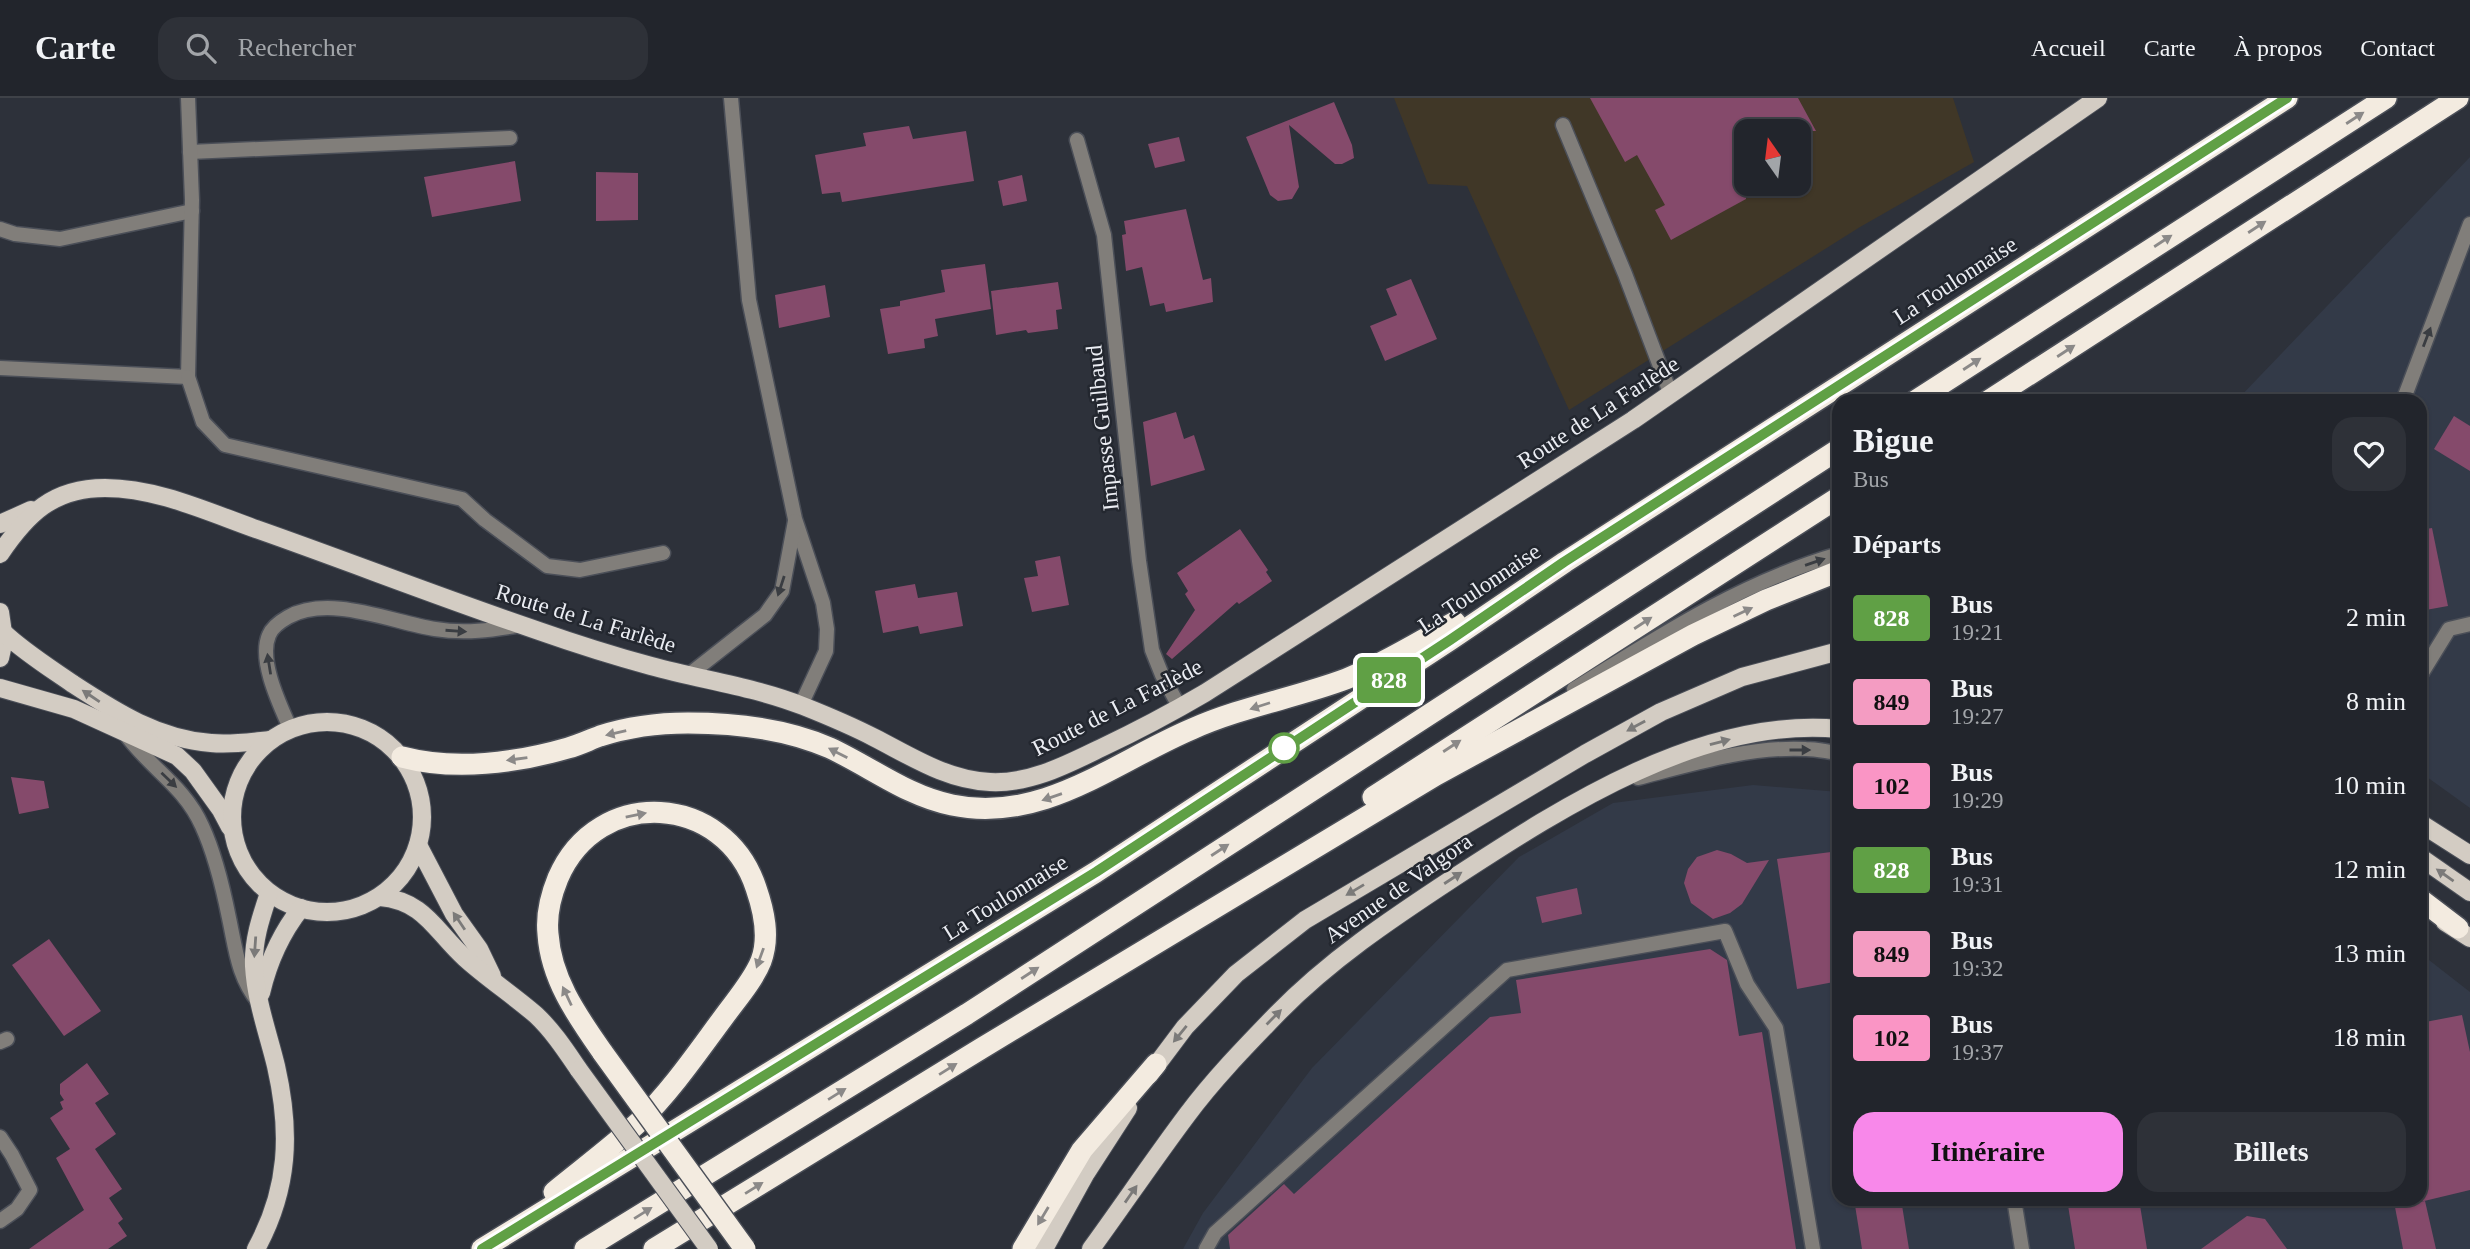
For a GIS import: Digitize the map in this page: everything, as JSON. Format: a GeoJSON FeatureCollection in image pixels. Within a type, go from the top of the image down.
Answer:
{"type":"FeatureCollection","features":[{"type":"Feature","properties":{"kind":"highway","name":"La Toulonnaise"},"geometry":{"type":"LineString","coordinates":[[482,1249],[1096,872],[1564,562],[2287,98]]}},
{"type":"Feature","properties":{"kind":"highway"},"geometry":{"type":"LineString","coordinates":[[1925,394],[2386,98]]}},
{"type":"Feature","properties":{"kind":"highway"},"geometry":{"type":"LineString","coordinates":[[1999,394],[2458,98]]}},
{"type":"Feature","properties":{"kind":"highway"},"geometry":{"type":"LineString","coordinates":[[585,1249],[967,1014],[1832,454]]}},
{"type":"Feature","properties":{"kind":"highway"},"geometry":{"type":"LineString","coordinates":[[982,1048],[1832,502]]}},
{"type":"Feature","properties":{"kind":"highway"},"geometry":{"type":"LineString","coordinates":[[402,757],[456,765],[492,762],[532,757],[601,736],[646,727],[673,723],[725,724],[775,732],[830,748],[918,794],[953,806],[982,808],[1028,804],[1058,796],[1192,728],[1350,677],[1564,562]]}},
{"type":"Feature","properties":{"kind":"highway"},"geometry":{"type":"LineString","coordinates":[[654,1249],[1436,775],[1693,635],[1766,600],[1832,574]]}},
{"type":"Feature","properties":{"kind":"highway"},"geometry":{"type":"LineString","coordinates":[[517,1228],[551,1195],[639,1121],[666,1092],[740,995],[760,962],[765,937],[764,921],[758,892],[746,865],[717,832],[692,818],[678,814],[646,813],[615,819],[586,838],[574,850],[556,884],[548,916],[548,935],[551,954],[569,1001],[603,1053],[745,1249]]}},
{"type":"Feature","properties":{"kind":"highway"},"geometry":{"type":"LineString","coordinates":[[2427,904],[2464,933]]}},
{"type":"Feature","properties":{"kind":"highway"},"geometry":{"type":"LineString","coordinates":[[1023,1249],[1082,1150],[1156,1064]]}},
{"type":"Feature","properties":{"kind":"main road","name":"Route de La Farlède"},"geometry":{"type":"LineString","coordinates":[[0,524],[61,496],[86,489],[112,488],[148,493],[302,545],[521,625],[652,667],[690,674],[801,705],[849,725],[939,771],[967,779],[1017,782],[1065,765],[1180,708],[1671,395],[2098,98]]}},
{"type":"Feature","properties":{"kind":"main road","name":"Route de La Farlède"},"geometry":{"type":"LineString","coordinates":[[0,554],[20,526],[38,508]]}},
{"type":"Feature","properties":{"kind":"main road"},"geometry":{"type":"LineString","coordinates":[[0,612],[3,632],[3,652],[0,658]]}},
{"type":"Feature","properties":{"kind":"main road"},"geometry":{"type":"LineString","coordinates":[[3,632],[53,671],[104,705],[151,729],[170,736],[209,743],[270,740]]}},
{"type":"Feature","properties":{"kind":"main road"},"geometry":{"type":"LineString","coordinates":[[1044,1249],[1086,1173],[1156,1064],[1185,1027],[1236,974],[1305,920],[1661,712],[1742,677],[1832,654]]}},
{"type":"Feature","properties":{"kind":"main road"},"geometry":{"type":"LineString","coordinates":[[0,688],[50,700],[123,730],[170,752],[185,763],[217,804],[231,829],[241,860],[260,886],[287,904],[318,913],[351,910],[380,897],[404,874],[418,845],[423,815],[417,784],[402,757],[379,737],[351,724],[320,721],[290,728],[270,740],[244,768],[233,797],[231,829]]}},
{"type":"Feature","properties":{"kind":"main road","name":"Avenue de Valgora"},"geometry":{"type":"LineString","coordinates":[[1091,1249],[1205,1094],[1277,1013],[1374,931],[1515,838],[1613,784],[1666,759],[1728,740],[1790,729],[1832,729]]}},
{"type":"Feature","properties":{"kind":"main road"},"geometry":{"type":"LineString","coordinates":[[2427,827],[2470,855]]}},
{"type":"Feature","properties":{"kind":"main road"},"geometry":{"type":"LineString","coordinates":[[418,845],[454,914],[479,949],[494,980]]}},
{"type":"Feature","properties":{"kind":"main road"},"geometry":{"type":"LineString","coordinates":[[2427,862],[2470,892]]}},
{"type":"Feature","properties":{"kind":"main road"},"geometry":{"type":"LineString","coordinates":[[256,1249],[274,1214],[281,1190],[285,1141],[278,1075],[259,1003],[254,967],[256,934],[269,892]]}},
{"type":"Feature","properties":{"kind":"main road"},"geometry":{"type":"LineString","coordinates":[[380,897],[402,901],[424,914],[464,957],[537,1016],[709,1249]]}},
{"type":"Feature","properties":{"kind":"main road"},"geometry":{"type":"LineString","coordinates":[[259,1003],[265,975],[292,920],[301,908]]}},
{"type":"Feature","properties":{"kind":"main road"},"geometry":{"type":"LineString","coordinates":[[2427,913],[2464,933]]}},
{"type":"Feature","properties":{"kind":"street"},"geometry":{"type":"LineString","coordinates":[[188,98],[192,211],[188,377],[203,422],[225,446],[462,499],[485,520],[547,566],[580,570],[663,553]]}},
{"type":"Feature","properties":{"kind":"street"},"geometry":{"type":"LineString","coordinates":[[731,98],[749,300],[795,519],[823,603],[827,629],[826,651],[801,705]]}},
{"type":"Feature","properties":{"kind":"street"},"geometry":{"type":"LineString","coordinates":[[1563,125],[1625,274],[1671,395]]}},
{"type":"Feature","properties":{"kind":"street"},"geometry":{"type":"LineString","coordinates":[[190,152],[510,138]]}},
{"type":"Feature","properties":{"kind":"street","name":"Impasse Guilbaud"},"geometry":{"type":"LineString","coordinates":[[1077,140],[1104,235],[1139,561],[1152,650],[1162,676],[1180,708]]}},
{"type":"Feature","properties":{"kind":"street"},"geometry":{"type":"LineString","coordinates":[[0,229],[15,234],[60,239],[192,211]]}},
{"type":"Feature","properties":{"kind":"street"},"geometry":{"type":"LineString","coordinates":[[2406,394],[2470,224]]}},
{"type":"Feature","properties":{"kind":"street"},"geometry":{"type":"LineString","coordinates":[[0,368],[188,377]]}},
{"type":"Feature","properties":{"kind":"street"},"geometry":{"type":"LineString","coordinates":[[690,674],[765,615],[782,591],[795,519]]}},
{"type":"Feature","properties":{"kind":"street"},"geometry":{"type":"LineString","coordinates":[[1436,775],[1688,618],[1760,582],[1832,556]]}},
{"type":"Feature","properties":{"kind":"street"},"geometry":{"type":"LineString","coordinates":[[290,728],[272,681],[267,649],[269,635],[276,625],[298,612],[326,607],[463,632],[483,632],[521,625]]}},
{"type":"Feature","properties":{"kind":"street"},"geometry":{"type":"LineString","coordinates":[[2427,665],[2449,629],[2470,624]]}},
{"type":"Feature","properties":{"kind":"street"},"geometry":{"type":"LineString","coordinates":[[123,730],[137,751],[176,785],[196,812],[220,882],[240,970],[246,987],[259,1003]]}},
{"type":"Feature","properties":{"kind":"street"},"geometry":{"type":"LineString","coordinates":[[1613,784],[1696,763],[1759,751],[1805,748],[1832,752]]}},
{"type":"Feature","properties":{"kind":"street"},"geometry":{"type":"LineString","coordinates":[[1206,1249],[1215,1233],[1507,970],[1725,930],[1748,984],[1776,1028],[1813,1249]]}},
{"type":"Feature","properties":{"kind":"street"},"geometry":{"type":"LineString","coordinates":[[0,1138],[30,1190],[17,1209],[0,1221]]}},
{"type":"Feature","properties":{"kind":"street"},"geometry":{"type":"LineString","coordinates":[[2015,1206],[2022,1249]]}},
{"type":"Feature","properties":{"kind":"shaded area"},"geometry":{"type":"Polygon","coordinates":[[[1394,98],[1953,98],[1974,162],[1860,227],[1569,410],[1467,186],[1428,184],[1394,98]]]}},
{"type":"Feature","properties":{"kind":"shaded area"},"geometry":{"type":"Polygon","coordinates":[[[2470,157],[2470,808],[2427,777],[2427,394],[2243,394],[2470,157]]]}},
{"type":"Feature","properties":{"kind":"shaded area"},"geometry":{"type":"Polygon","coordinates":[[[1753,785],[1832,791],[1832,1206],[2427,1206],[2427,958],[2470,992],[2470,1249],[1183,1249],[1203,1213],[1312,1068],[1519,857],[1613,803],[1753,785]]]}},
{"type":"Feature","properties":{"kind":"building"},"geometry":{"type":"Polygon","coordinates":[[[1590,98],[1798,98],[1809,119],[1734,119],[1734,196],[1746,196],[1746,199],[1671,240],[1655,210],[1665,205],[1637,155],[1625,162],[1590,98]]]}},
{"type":"Feature","properties":{"kind":"building"},"geometry":{"type":"Polygon","coordinates":[[[1334,102],[1352,145],[1354,158],[1342,164],[1335,164],[1289,125],[1299,187],[1292,199],[1278,201],[1270,195],[1246,137],[1334,102]]]}},
{"type":"Feature","properties":{"kind":"building"},"geometry":{"type":"Polygon","coordinates":[[[909,126],[913,139],[966,131],[974,181],[842,202],[840,192],[822,194],[815,155],[866,146],[863,133],[909,126]]]}},
{"type":"Feature","properties":{"kind":"building"},"geometry":{"type":"Polygon","coordinates":[[[1179,137],[1185,161],[1155,168],[1148,144],[1179,137]]]}},
{"type":"Feature","properties":{"kind":"building"},"geometry":{"type":"Polygon","coordinates":[[[515,161],[521,201],[432,217],[424,177],[515,161]]]}},
{"type":"Feature","properties":{"kind":"building"},"geometry":{"type":"Polygon","coordinates":[[[596,172],[638,173],[638,220],[596,221],[596,172]]]}},
{"type":"Feature","properties":{"kind":"building"},"geometry":{"type":"Polygon","coordinates":[[[1022,175],[1027,201],[1003,206],[998,181],[1022,175]]]}},
{"type":"Feature","properties":{"kind":"building"},"geometry":{"type":"Polygon","coordinates":[[[1186,209],[1203,280],[1211,278],[1213,302],[1166,312],[1164,303],[1150,306],[1142,267],[1126,271],[1122,235],[1126,234],[1124,221],[1186,209]]]}},
{"type":"Feature","properties":{"kind":"building"},"geometry":{"type":"Polygon","coordinates":[[[985,264],[991,309],[935,319],[938,336],[924,339],[925,348],[888,354],[880,309],[900,306],[900,301],[945,292],[941,270],[985,264]]]}},
{"type":"Feature","properties":{"kind":"building"},"geometry":{"type":"Polygon","coordinates":[[[1411,279],[1437,339],[1385,361],[1370,326],[1397,315],[1386,289],[1411,279]]]}},
{"type":"Feature","properties":{"kind":"building"},"geometry":{"type":"Polygon","coordinates":[[[1058,282],[1062,309],[1056,310],[1058,329],[996,335],[991,291],[1058,282]]]}},
{"type":"Feature","properties":{"kind":"building"},"geometry":{"type":"Polygon","coordinates":[[[825,285],[830,317],[779,328],[775,295],[825,285]]]}},
{"type":"Feature","properties":{"kind":"building"},"geometry":{"type":"Polygon","coordinates":[[[1176,412],[1184,439],[1194,435],[1205,470],[1151,486],[1143,422],[1176,412]]]}},
{"type":"Feature","properties":{"kind":"building"},"geometry":{"type":"Polygon","coordinates":[[[2454,416],[2470,426],[2470,471],[2434,449],[2454,416]]]}},
{"type":"Feature","properties":{"kind":"building"},"geometry":{"type":"Polygon","coordinates":[[[2432,528],[2448,606],[2427,610],[2427,529],[2432,528]]]}},
{"type":"Feature","properties":{"kind":"building"},"geometry":{"type":"Polygon","coordinates":[[[1240,529],[1268,570],[1266,572],[1272,581],[1239,604],[1237,602],[1172,659],[1166,654],[1195,610],[1177,573],[1240,529]]]}},
{"type":"Feature","properties":{"kind":"building"},"geometry":{"type":"Polygon","coordinates":[[[1060,556],[1069,605],[1032,612],[1024,578],[1038,576],[1035,561],[1060,556]]]}},
{"type":"Feature","properties":{"kind":"building"},"geometry":{"type":"Polygon","coordinates":[[[915,584],[918,598],[957,592],[963,626],[920,634],[918,626],[883,633],[875,591],[915,584]]]}},
{"type":"Feature","properties":{"kind":"building"},"geometry":{"type":"Polygon","coordinates":[[[11,777],[44,781],[49,808],[19,814],[11,777]]]}},
{"type":"Feature","properties":{"kind":"building"},"geometry":{"type":"Polygon","coordinates":[[[1717,850],[1747,863],[1769,860],[1742,904],[1730,913],[1713,919],[1691,903],[1684,883],[1688,869],[1697,857],[1717,850]]]}},
{"type":"Feature","properties":{"kind":"building"},"geometry":{"type":"Polygon","coordinates":[[[1832,852],[1832,982],[1797,989],[1777,859],[1832,852]]]}},
{"type":"Feature","properties":{"kind":"building"},"geometry":{"type":"Polygon","coordinates":[[[1577,888],[1582,914],[1542,923],[1536,897],[1577,888]]]}},
{"type":"Feature","properties":{"kind":"building"},"geometry":{"type":"Polygon","coordinates":[[[49,939],[101,1011],[64,1036],[12,965],[49,939]]]}},
{"type":"Feature","properties":{"kind":"building"},"geometry":{"type":"Polygon","coordinates":[[[1710,949],[1727,960],[1739,1036],[1762,1032],[1796,1249],[1230,1249],[1228,1235],[1284,1184],[1294,1194],[1490,1017],[1521,1013],[1516,980],[1710,949]]]}},
{"type":"Feature","properties":{"kind":"building"},"geometry":{"type":"Polygon","coordinates":[[[2462,1015],[2470,1052],[2470,1190],[2427,1200],[2427,1022],[2462,1015]]]}},
{"type":"Feature","properties":{"kind":"building"},"geometry":{"type":"Polygon","coordinates":[[[87,1063],[109,1094],[95,1103],[116,1134],[95,1149],[122,1189],[109,1198],[123,1219],[118,1223],[127,1236],[108,1249],[29,1249],[84,1210],[56,1158],[70,1149],[50,1118],[63,1109],[60,1102],[64,1100],[60,1094],[60,1084],[87,1063]]]}},
{"type":"Feature","properties":{"kind":"building"},"geometry":{"type":"Polygon","coordinates":[[[1855,1206],[1902,1206],[1909,1249],[1862,1249],[1855,1206]]]}},
{"type":"Feature","properties":{"kind":"building"},"geometry":{"type":"Polygon","coordinates":[[[2068,1206],[2140,1206],[2147,1249],[2075,1249],[2068,1206]]]}},
{"type":"Feature","properties":{"kind":"building"},"geometry":{"type":"Polygon","coordinates":[[[2426,1206],[2436,1249],[2403,1249],[2395,1207],[2426,1206]]]}},
{"type":"Feature","properties":{"kind":"building"},"geometry":{"type":"Polygon","coordinates":[[[2247,1216],[2265,1219],[2287,1249],[2201,1249],[2247,1216]]]}},
{"type":"Feature","properties":{"kind":"bus line","name":"828"},"geometry":{"type":"LineString","coordinates":[[482,1249],[1096,872],[1564,562],[2287,98]]}}]}
